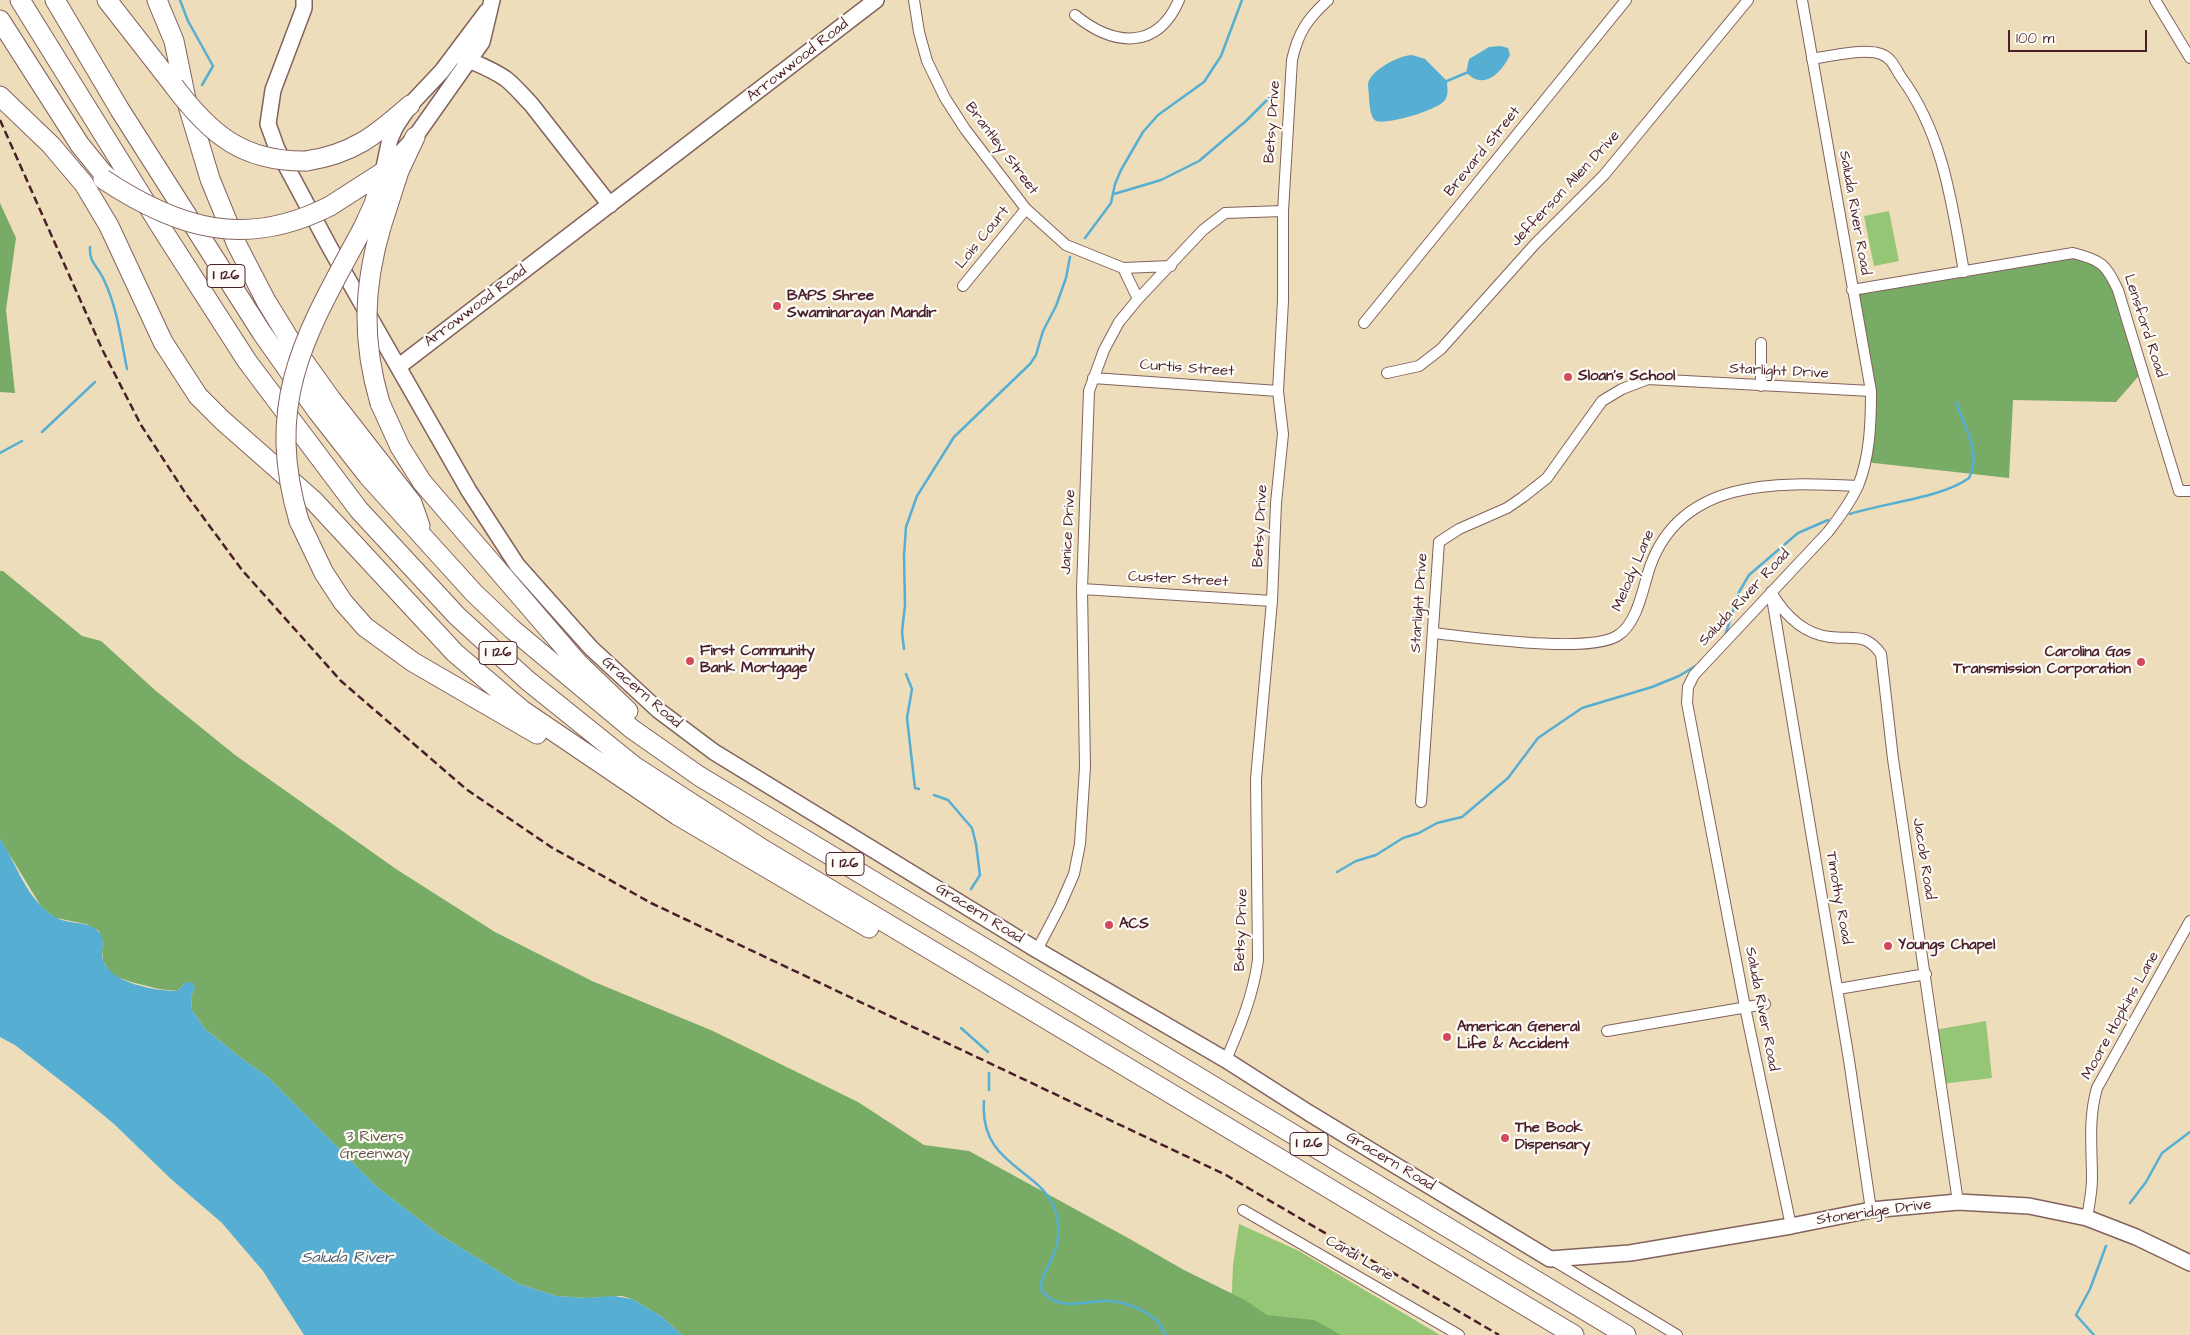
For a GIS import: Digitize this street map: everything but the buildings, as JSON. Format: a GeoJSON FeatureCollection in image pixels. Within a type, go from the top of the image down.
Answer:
{"type":"FeatureCollection","features":[{"type":"Feature","properties":{"kind":"highway","name":"I 126"},"geometry":{"type":"LineString","coordinates":[[20,0],[164,232],[276,402],[359,510],[457,616],[528,680],[634,766],[764,850],[1574,1335]]}},
{"type":"Feature","properties":{"kind":"highway","name":"I 126"},"geometry":{"type":"LineString","coordinates":[[55,0],[120,110],[262,332],[317,411],[368,476],[423,534],[474,593],[512,629],[632,729],[699,776],[1626,1335]]}},
{"type":"Feature","properties":{"kind":"highway"},"geometry":{"type":"LineString","coordinates":[[107,0],[204,123],[231,144],[264,158],[306,161],[338,155],[369,140],[410,104]]}},
{"type":"Feature","properties":{"kind":"highway"},"geometry":{"type":"LineString","coordinates":[[114,0],[154,60]]}},
{"type":"Feature","properties":{"kind":"highway"},"geometry":{"type":"LineString","coordinates":[[157,0],[174,41],[186,99],[210,179],[237,245],[266,301],[296,350],[331,399],[412,503],[423,534]]}},
{"type":"Feature","properties":{"kind":"highway"},"geometry":{"type":"LineString","coordinates":[[0,20],[88,156],[132,198]]}},
{"type":"Feature","properties":{"kind":"highway"},"geometry":{"type":"LineString","coordinates":[[0,96],[53,143],[103,179],[132,198],[159,212],[187,223],[235,230],[270,228],[286,224],[300,220],[330,206],[383,172]]}},
{"type":"Feature","properties":{"kind":"highway"},"geometry":{"type":"LineString","coordinates":[[415,137],[372,228],[316,315],[302,346],[293,375],[287,410],[286,454],[291,490],[299,521],[316,560],[332,588],[352,613],[378,637],[434,674],[1009,1008],[1177,1096]]}},
{"type":"Feature","properties":{"kind":"highway"},"geometry":{"type":"LineString","coordinates":[[53,143],[97,204],[168,352],[210,409],[314,501],[419,616],[475,671],[547,728],[677,815]]}},
{"type":"Feature","properties":{"kind":"highway"},"geometry":{"type":"LineString","coordinates":[[383,172],[374,204],[366,321],[369,358],[380,403],[392,433],[410,464],[454,520],[591,677],[699,776]]}},
{"type":"Feature","properties":{"kind":"street"},"geometry":{"type":"LineString","coordinates":[[304,0],[304,8],[273,90],[268,124],[277,149],[329,246],[398,367]]}},
{"type":"Feature","properties":{"kind":"street","name":"Arrowwood Road"},"geometry":{"type":"LineString","coordinates":[[398,367],[876,0]]}},
{"type":"Feature","properties":{"kind":"street","name":"Brantley Street"},"geometry":{"type":"LineString","coordinates":[[914,0],[919,32],[927,61],[944,98],[965,130],[1026,209],[1066,244],[1123,268],[1171,266]]}},
{"type":"Feature","properties":{"kind":"street"},"geometry":{"type":"LineString","coordinates":[[1075,15],[1088,26],[1105,35],[1122,39],[1138,38],[1153,32],[1165,24],[1179,0]]}},
{"type":"Feature","properties":{"kind":"street","name":"Betsy Drive"},"geometry":{"type":"LineString","coordinates":[[1226,1060],[1249,1003],[1255,983],[1258,960],[1256,780],[1272,601],[1276,503],[1284,434],[1278,391],[1283,301],[1283,211],[1292,60],[1296,42],[1310,16],[1328,0]]}},
{"type":"Feature","properties":{"kind":"street","name":"Brevard Street"},"geometry":{"type":"LineString","coordinates":[[1364,323],[1626,0]]}},
{"type":"Feature","properties":{"kind":"street","name":"Jefferson Allen Drive"},"geometry":{"type":"LineString","coordinates":[[1387,373],[1419,366],[1441,349],[1535,244],[1604,175],[1748,0]]}},
{"type":"Feature","properties":{"kind":"street","name":"Saluda River Road"},"geometry":{"type":"LineString","coordinates":[[1791,1226],[1745,1007],[1687,703],[1688,687],[1694,675],[1828,532],[1844,511],[1858,486],[1869,438],[1871,391],[1802,0]]}},
{"type":"Feature","properties":{"kind":"street"},"geometry":{"type":"LineString","coordinates":[[2155,0],[2190,58]]}},
{"type":"Feature","properties":{"kind":"street"},"geometry":{"type":"LineString","coordinates":[[383,172],[390,138],[410,104],[428,88],[491,4]]}},
{"type":"Feature","properties":{"kind":"street"},"geometry":{"type":"LineString","coordinates":[[383,172],[415,137],[470,61],[482,42],[491,4]]}},
{"type":"Feature","properties":{"kind":"street"},"geometry":{"type":"LineString","coordinates":[[1812,59],[1875,53],[1886,57],[1893,63],[1914,94],[1928,122],[1942,161],[1964,272]]}},
{"type":"Feature","properties":{"kind":"street"},"geometry":{"type":"LineString","coordinates":[[455,54],[506,79],[532,104],[610,205]]}},
{"type":"Feature","properties":{"kind":"street","name":"Lois Court"},"geometry":{"type":"LineString","coordinates":[[963,286],[1026,209]]}},
{"type":"Feature","properties":{"kind":"street","name":"Janice Drive"},"geometry":{"type":"LineString","coordinates":[[1037,950],[1074,874],[1080,844],[1085,767],[1082,589],[1089,391],[1104,350],[1119,322],[1203,230],[1225,213],[1283,211]]}},
{"type":"Feature","properties":{"kind":"street","name":"Lensford Road"},"geometry":{"type":"LineString","coordinates":[[1852,290],[2073,253],[2093,258],[2108,270],[2118,290],[2179,491],[2190,491]]}},
{"type":"Feature","properties":{"kind":"street"},"geometry":{"type":"LineString","coordinates":[[1123,268],[1138,299]]}},
{"type":"Feature","properties":{"kind":"street"},"geometry":{"type":"LineString","coordinates":[[1760,343],[1761,386]]}},
{"type":"Feature","properties":{"kind":"street","name":"Gracern Road"},"geometry":{"type":"LineString","coordinates":[[398,367],[469,491],[517,565],[591,648],[658,710],[714,752],[1037,950],[1226,1060],[1309,1114],[1677,1335]]}},
{"type":"Feature","properties":{"kind":"street","name":"Curtis Street"},"geometry":{"type":"LineString","coordinates":[[1094,378],[1278,391]]}},
{"type":"Feature","properties":{"kind":"street","name":"Starlight Drive"},"geometry":{"type":"LineString","coordinates":[[1422,802],[1439,542],[1459,529],[1507,508],[1547,478],[1602,401],[1622,389],[1648,379],[1871,391]]}},
{"type":"Feature","properties":{"kind":"street","name":"Melody Lane"},"geometry":{"type":"LineString","coordinates":[[1433,633],[1585,645],[1617,636],[1630,621],[1640,603],[1648,571],[1664,536],[1674,523],[1695,509],[1724,494],[1758,486],[1795,483],[1858,486]]}},
{"type":"Feature","properties":{"kind":"street","name":"Custer Street"},"geometry":{"type":"LineString","coordinates":[[1082,589],[1272,601]]}},
{"type":"Feature","properties":{"kind":"street","name":"Jacob Road"},"geometry":{"type":"LineString","coordinates":[[1771,592],[1782,610],[1799,625],[1812,632],[1829,637],[1862,638],[1873,643],[1881,654],[1893,759],[1958,1202]]}},
{"type":"Feature","properties":{"kind":"street","name":"Timothy Road"},"geometry":{"type":"LineString","coordinates":[[1771,592],[1838,989],[1872,1210]]}},
{"type":"Feature","properties":{"kind":"street","name":"Moore Hopkins Lane"},"geometry":{"type":"LineString","coordinates":[[2087,1218],[2092,1180],[2090,1123],[2092,1104],[2097,1088],[2190,922]]}},
{"type":"Feature","properties":{"kind":"street"},"geometry":{"type":"LineString","coordinates":[[1838,989],[1926,974]]}},
{"type":"Feature","properties":{"kind":"street"},"geometry":{"type":"LineString","coordinates":[[1607,1031],[1765,1004]]}},
{"type":"Feature","properties":{"kind":"street","name":"Stoneridge Drive"},"geometry":{"type":"LineString","coordinates":[[1550,1259],[1630,1253],[1791,1226],[1872,1210],[1958,1202],[2029,1206],[2087,1218],[2136,1237],[2190,1263]]}},
{"type":"Feature","properties":{"kind":"street","name":"Candi Lane"},"geometry":{"type":"LineString","coordinates":[[1244,1210],[1459,1335]]}},
{"type":"Feature","properties":{"kind":"green space"},"geometry":{"type":"Polygon","coordinates":[[[0,203],[16,238],[6,310],[15,393],[0,392],[0,203]]]}},
{"type":"Feature","properties":{"kind":"green space"},"geometry":{"type":"Polygon","coordinates":[[[1889,211],[1899,261],[1874,266],[1864,216],[1889,211]]]}},
{"type":"Feature","properties":{"kind":"green space"},"geometry":{"type":"Polygon","coordinates":[[[2073,253],[2108,270],[2143,371],[2116,402],[2013,400],[2009,478],[1865,462],[1871,415],[1852,290],[2073,253]]]}},
{"type":"Feature","properties":{"kind":"green space","name":"3 Rivers Greenway"},"geometry":{"type":"Polygon","coordinates":[[[0,571],[3,571],[82,636],[101,641],[156,691],[235,755],[396,869],[495,932],[592,981],[713,1031],[858,1102],[924,1145],[969,1151],[1184,1270],[1245,1300],[1267,1315],[1314,1320],[1341,1335],[682,1335],[661,1316],[632,1299],[622,1296],[586,1298],[556,1296],[519,1284],[437,1233],[377,1187],[268,1077],[205,1029],[192,1010],[191,997],[195,987],[184,984],[177,991],[159,989],[117,977],[109,971],[103,961],[103,942],[99,931],[86,924],[56,918],[42,908],[0,839],[0,571]]]}},
{"type":"Feature","properties":{"kind":"green space"},"geometry":{"type":"Polygon","coordinates":[[[1986,1021],[1992,1078],[1941,1084],[1934,1030],[1986,1021]]]}},
{"type":"Feature","properties":{"kind":"green space"},"geometry":{"type":"Polygon","coordinates":[[[1239,1224],[1299,1251],[1440,1335],[1065,1335],[1231,1315],[1233,1265],[1239,1224]]]}},
{"type":"Feature","properties":{"kind":"water"},"geometry":{"type":"Polygon","coordinates":[[[1500,46],[1508,48],[1510,55],[1502,68],[1494,76],[1485,80],[1478,80],[1466,73],[1469,59],[1489,47],[1500,46]]]}},
{"type":"Feature","properties":{"kind":"water"},"geometry":{"type":"Polygon","coordinates":[[[1412,55],[1425,59],[1447,81],[1448,91],[1445,100],[1433,108],[1401,119],[1376,121],[1370,108],[1368,84],[1370,79],[1386,64],[1412,55]]]}},
{"type":"Feature","properties":{"kind":"water","name":"Saluda River"},"geometry":{"type":"Polygon","coordinates":[[[0,839],[23,881],[37,902],[45,910],[60,919],[88,925],[101,934],[103,960],[107,968],[124,980],[168,991],[177,991],[186,982],[193,983],[195,987],[191,997],[192,1010],[205,1029],[268,1077],[377,1187],[437,1233],[519,1284],[556,1296],[586,1298],[613,1296],[632,1299],[661,1316],[682,1335],[304,1335],[263,1271],[222,1223],[171,1179],[114,1124],[15,1045],[0,1037],[0,839]]]}},
{"type":"Feature","properties":{"kind":"waterway"},"geometry":{"type":"LineString","coordinates":[[180,0],[188,21],[213,66],[202,85]]}},
{"type":"Feature","properties":{"kind":"waterway"},"geometry":{"type":"LineString","coordinates":[[1085,238],[1111,203],[1115,184],[1121,170],[1143,132],[1158,115],[1204,82],[1221,56],[1242,0]]}},
{"type":"Feature","properties":{"kind":"waterway"},"geometry":{"type":"LineString","coordinates":[[1447,81],[1466,73]]}},
{"type":"Feature","properties":{"kind":"waterway"},"geometry":{"type":"LineString","coordinates":[[1114,194],[1161,180],[1199,161],[1246,121],[1274,93]]}},
{"type":"Feature","properties":{"kind":"waterway"},"geometry":{"type":"LineString","coordinates":[[90,247],[92,260],[103,278],[112,300],[127,369]]}},
{"type":"Feature","properties":{"kind":"waterway"},"geometry":{"type":"LineString","coordinates":[[904,649],[902,632],[905,605],[904,556],[906,527],[917,496],[954,437],[1030,364],[1036,355],[1043,331],[1056,306],[1066,278],[1070,257]]}},
{"type":"Feature","properties":{"kind":"waterway"},"geometry":{"type":"LineString","coordinates":[[42,432],[95,382]]}},
{"type":"Feature","properties":{"kind":"waterway"},"geometry":{"type":"LineString","coordinates":[[1850,514],[1944,491],[1969,478],[1973,468],[1973,449],[1957,403]]}},
{"type":"Feature","properties":{"kind":"waterway"},"geometry":{"type":"LineString","coordinates":[[0,453],[22,441]]}},
{"type":"Feature","properties":{"kind":"waterway"},"geometry":{"type":"LineString","coordinates":[[1725,636],[1739,592],[1749,575],[1798,533],[1828,520]]}},
{"type":"Feature","properties":{"kind":"waterway"},"geometry":{"type":"LineString","coordinates":[[1337,872],[1356,861],[1376,855],[1403,838],[1419,833],[1437,823],[1462,817],[1508,778],[1538,738],[1582,708],[1652,687],[1679,676],[1697,665]]}},
{"type":"Feature","properties":{"kind":"waterway"},"geometry":{"type":"LineString","coordinates":[[906,674],[912,689],[907,718],[915,788],[919,789]]}},
{"type":"Feature","properties":{"kind":"waterway"},"geometry":{"type":"LineString","coordinates":[[934,795],[948,800],[972,828],[980,875],[971,889]]}},
{"type":"Feature","properties":{"kind":"waterway"},"geometry":{"type":"LineString","coordinates":[[961,1028],[988,1052]]}},
{"type":"Feature","properties":{"kind":"waterway"},"geometry":{"type":"LineString","coordinates":[[989,1073],[989,1090]]}},
{"type":"Feature","properties":{"kind":"waterway"},"geometry":{"type":"LineString","coordinates":[[984,1101],[985,1123],[991,1140],[1001,1154],[1039,1186],[1049,1198],[1056,1213],[1058,1225],[1057,1242],[1043,1277],[1041,1290],[1048,1297],[1064,1303],[1109,1301],[1134,1307],[1155,1319],[1166,1335]]}},
{"type":"Feature","properties":{"kind":"waterway"},"geometry":{"type":"LineString","coordinates":[[2130,1203],[2146,1182],[2162,1153],[2190,1132]]}},
{"type":"Feature","properties":{"kind":"waterway"},"geometry":{"type":"LineString","coordinates":[[2094,1335],[2076,1315],[2090,1289],[2106,1246]]}},
{"type":"Feature","properties":{"kind":"railway"},"geometry":{"type":"LineString","coordinates":[[0,120],[103,351],[141,425],[186,494],[242,570],[341,681],[466,789],[551,847],[651,903],[1226,1175],[1499,1335]]}},
{"type":"Feature","properties":{"kind":"place","name":"BAPS Shree Swaminarayan Mandir"},"geometry":{"type":"Point","coordinates":[777,306]}},
{"type":"Feature","properties":{"kind":"place","name":"Sloan's School"},"geometry":{"type":"Point","coordinates":[1568,377]}},
{"type":"Feature","properties":{"kind":"place","name":"First Community Bank Mortgage"},"geometry":{"type":"Point","coordinates":[690,661]}},
{"type":"Feature","properties":{"kind":"place","name":"Carolina Gas Transmission Corporation"},"geometry":{"type":"Point","coordinates":[2141,662]}},
{"type":"Feature","properties":{"kind":"place","name":"ACS"},"geometry":{"type":"Point","coordinates":[1109,925]}},
{"type":"Feature","properties":{"kind":"place","name":"Youngs Chapel"},"geometry":{"type":"Point","coordinates":[1888,946]}},
{"type":"Feature","properties":{"kind":"place","name":"American General Life & Accident"},"geometry":{"type":"Point","coordinates":[1447,1037]}},
{"type":"Feature","properties":{"kind":"place","name":"The Book Dispensary"},"geometry":{"type":"Point","coordinates":[1505,1138]}}]}
